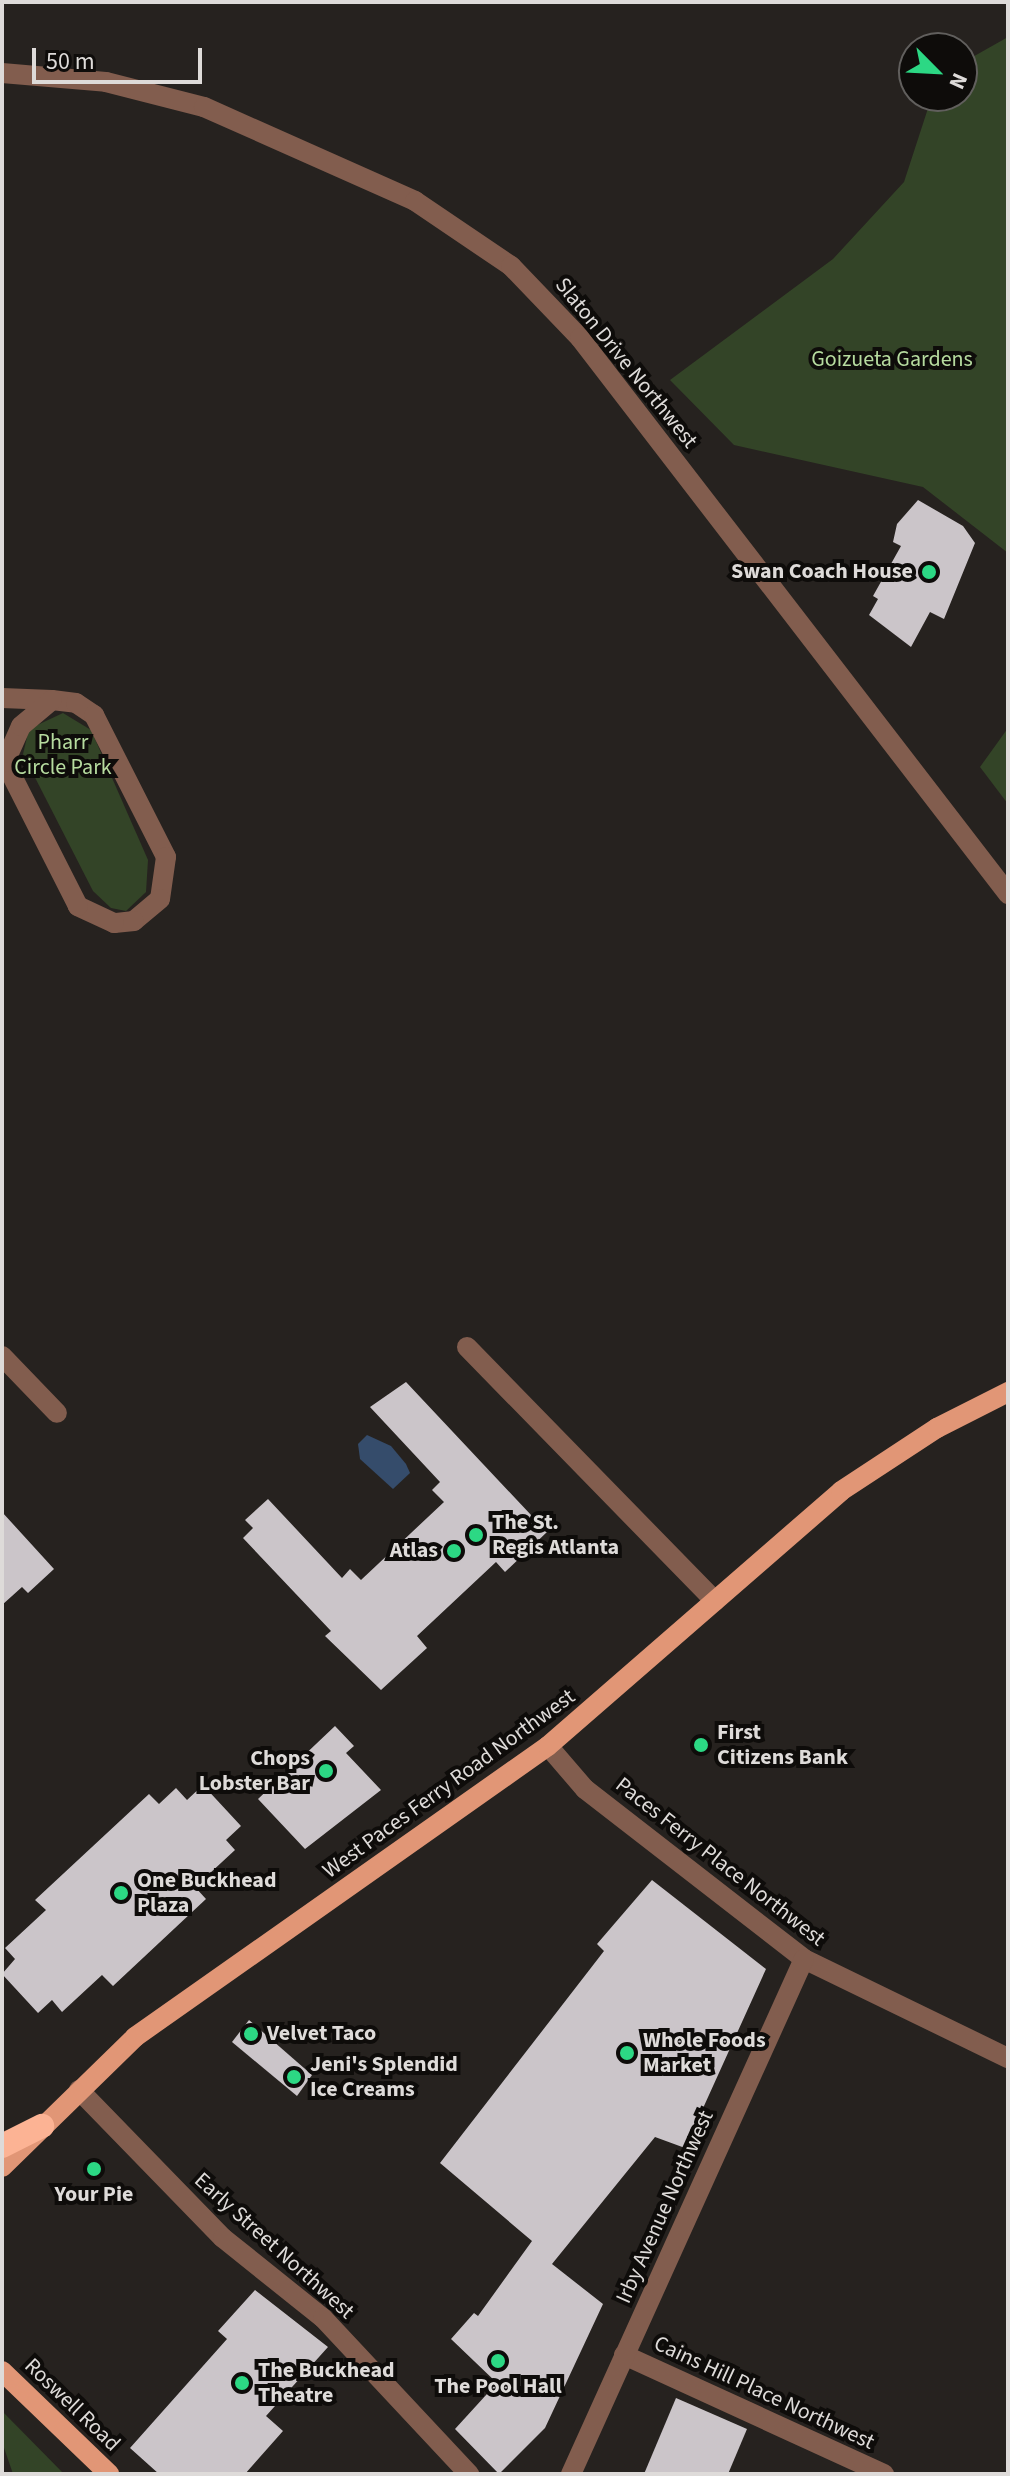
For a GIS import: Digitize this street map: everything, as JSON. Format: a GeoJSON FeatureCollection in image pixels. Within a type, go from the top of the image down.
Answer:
{"type":"FeatureCollection","features":[{"type":"Feature","properties":{"kind":"highway"},"geometry":{"type":"LineString","coordinates":[[2,2146],[42,2126]]}},
{"type":"Feature","properties":{"kind":"main road","name":"West Paces Ferry Road Northwest"},"geometry":{"type":"LineString","coordinates":[[2,2167],[79,2090],[200,1987],[548,1746],[841,1491],[937,1428],[1008,1392]]}},
{"type":"Feature","properties":{"kind":"main road","name":"Roswell Road"},"geometry":{"type":"LineString","coordinates":[[2,2371],[109,2474]]}},
{"type":"Feature","properties":{"kind":"street","name":"Slaton Drive Northwest"},"geometry":{"type":"LineString","coordinates":[[2,73],[106,82],[204,107],[415,201],[511,266],[580,338],[1008,894]]}},
{"type":"Feature","properties":{"kind":"street"},"geometry":{"type":"LineString","coordinates":[[2,698],[52,700],[76,703],[94,715],[166,857],[167,886],[152,910],[114,923],[78,906],[4,759],[21,726],[52,700]]}},
{"type":"Feature","properties":{"kind":"street"},"geometry":{"type":"LineString","coordinates":[[467,1347],[715,1601]]}},
{"type":"Feature","properties":{"kind":"street"},"geometry":{"type":"LineString","coordinates":[[2,1356],[57,1413]]}},
{"type":"Feature","properties":{"kind":"street","name":"Paces Ferry Place Northwest"},"geometry":{"type":"LineString","coordinates":[[548,1746],[585,1789],[804,1959],[1008,2058]]}},
{"type":"Feature","properties":{"kind":"street","name":"Irby Avenue Northwest"},"geometry":{"type":"LineString","coordinates":[[571,2474],[804,1959]]}},
{"type":"Feature","properties":{"kind":"street","name":"Early Street Northwest"},"geometry":{"type":"LineString","coordinates":[[79,2090],[223,2238],[323,2318],[469,2474]]}},
{"type":"Feature","properties":{"kind":"street","name":"Cains Hill Place Northwest"},"geometry":{"type":"LineString","coordinates":[[624,2355],[884,2474]]}},
{"type":"Feature","properties":{"kind":"green space","name":"Goizueta Gardens"},"geometry":{"type":"Polygon","coordinates":[[[1008,37],[1008,553],[923,487],[734,445],[670,380],[833,259],[904,182],[927,112],[978,112],[978,54],[1008,37]]]}},
{"type":"Feature","properties":{"kind":"green space","name":"Pharr Circle Park"},"geometry":{"type":"Polygon","coordinates":[[[63,713],[91,730],[148,860],[146,892],[126,911],[111,908],[93,891],[23,754],[29,729],[63,713]]]}},
{"type":"Feature","properties":{"kind":"green space"},"geometry":{"type":"Polygon","coordinates":[[[1008,728],[1008,804],[980,767],[1008,728]]]}},
{"type":"Feature","properties":{"kind":"green space"},"geometry":{"type":"Polygon","coordinates":[[[2,2411],[64,2474],[13,2474],[2,2442],[2,2411]]]}},
{"type":"Feature","properties":{"kind":"water"},"geometry":{"type":"Polygon","coordinates":[[[367,1435],[391,1446],[406,1464],[410,1473],[393,1489],[360,1459],[358,1444],[367,1435]]]}},
{"type":"Feature","properties":{"kind":"building","name":"Swan Coach House"},"geometry":{"type":"Polygon","coordinates":[[[918,500],[963,526],[975,543],[944,619],[930,612],[911,647],[869,615],[878,599],[873,596],[901,546],[893,542],[897,524],[918,500]]]}},
{"type":"Feature","properties":{"kind":"building","name":"The St. Regis Atlanta"},"geometry":{"type":"Polygon","coordinates":[[[406,1382],[547,1532],[505,1572],[496,1562],[417,1636],[427,1648],[381,1690],[325,1636],[331,1631],[243,1538],[253,1528],[245,1520],[268,1499],[342,1578],[350,1569],[361,1580],[444,1502],[432,1490],[440,1482],[370,1407],[406,1382]]]}},
{"type":"Feature","properties":{"kind":"building"},"geometry":{"type":"Polygon","coordinates":[[[2,1512],[54,1569],[28,1593],[22,1587],[2,1605],[2,1512]]]}},
{"type":"Feature","properties":{"kind":"building","name":"Chops Lobster Bar"},"geometry":{"type":"Polygon","coordinates":[[[335,1726],[354,1746],[346,1753],[381,1790],[305,1849],[258,1799],[335,1726]]]}},
{"type":"Feature","properties":{"kind":"building","name":"One Buckhead Plaza"},"geometry":{"type":"Polygon","coordinates":[[[203,1785],[241,1826],[226,1840],[235,1850],[195,1887],[206,1899],[113,1986],[102,1975],[62,2012],[52,2000],[38,2013],[2,1974],[15,1959],[5,1948],[46,1910],[35,1900],[149,1794],[159,1804],[176,1788],[187,1800],[203,1785]]]}},
{"type":"Feature","properties":{"kind":"building","name":"Whole Foods Market"},"geometry":{"type":"Polygon","coordinates":[[[652,1880],[766,1969],[685,2148],[655,2137],[552,2264],[603,2304],[545,2428],[499,2474],[455,2429],[497,2383],[451,2339],[474,2313],[478,2316],[532,2241],[440,2163],[604,1951],[597,1944],[652,1880]]]}},
{"type":"Feature","properties":{"kind":"building"},"geometry":{"type":"Polygon","coordinates":[[[249,2020],[312,2075],[297,2096],[232,2042],[249,2020]]]}},
{"type":"Feature","properties":{"kind":"building","name":"The Buckhead Theatre"},"geometry":{"type":"Polygon","coordinates":[[[255,2290],[328,2347],[266,2416],[283,2431],[245,2474],[159,2474],[130,2448],[227,2339],[218,2331],[255,2290]]]}},
{"type":"Feature","properties":{"kind":"building"},"geometry":{"type":"Polygon","coordinates":[[[676,2398],[747,2429],[728,2474],[644,2474],[676,2398]]]}},
{"type":"Feature","properties":{"kind":"place","name":"Swan Coach House"},"geometry":{"type":"Point","coordinates":[929,572]}},
{"type":"Feature","properties":{"kind":"place","name":"The St. Regis Atlanta"},"geometry":{"type":"Point","coordinates":[476,1535]}},
{"type":"Feature","properties":{"kind":"place","name":"Atlas"},"geometry":{"type":"Point","coordinates":[454,1551]}},
{"type":"Feature","properties":{"kind":"place","name":"First Citizens Bank"},"geometry":{"type":"Point","coordinates":[701,1745]}},
{"type":"Feature","properties":{"kind":"place","name":"Chops Lobster Bar"},"geometry":{"type":"Point","coordinates":[326,1771]}},
{"type":"Feature","properties":{"kind":"place","name":"One Buckhead Plaza"},"geometry":{"type":"Point","coordinates":[121,1893]}},
{"type":"Feature","properties":{"kind":"place","name":"Velvet Taco"},"geometry":{"type":"Point","coordinates":[251,2034]}},
{"type":"Feature","properties":{"kind":"place","name":"Whole Foods Market"},"geometry":{"type":"Point","coordinates":[627,2053]}},
{"type":"Feature","properties":{"kind":"place","name":"Jeni's Splendid Ice Creams"},"geometry":{"type":"Point","coordinates":[294,2077]}},
{"type":"Feature","properties":{"kind":"place","name":"Your Pie"},"geometry":{"type":"Point","coordinates":[94,2169]}},
{"type":"Feature","properties":{"kind":"place","name":"The Pool Hall"},"geometry":{"type":"Point","coordinates":[498,2361]}},
{"type":"Feature","properties":{"kind":"place","name":"The Buckhead Theatre"},"geometry":{"type":"Point","coordinates":[242,2383]}}]}
